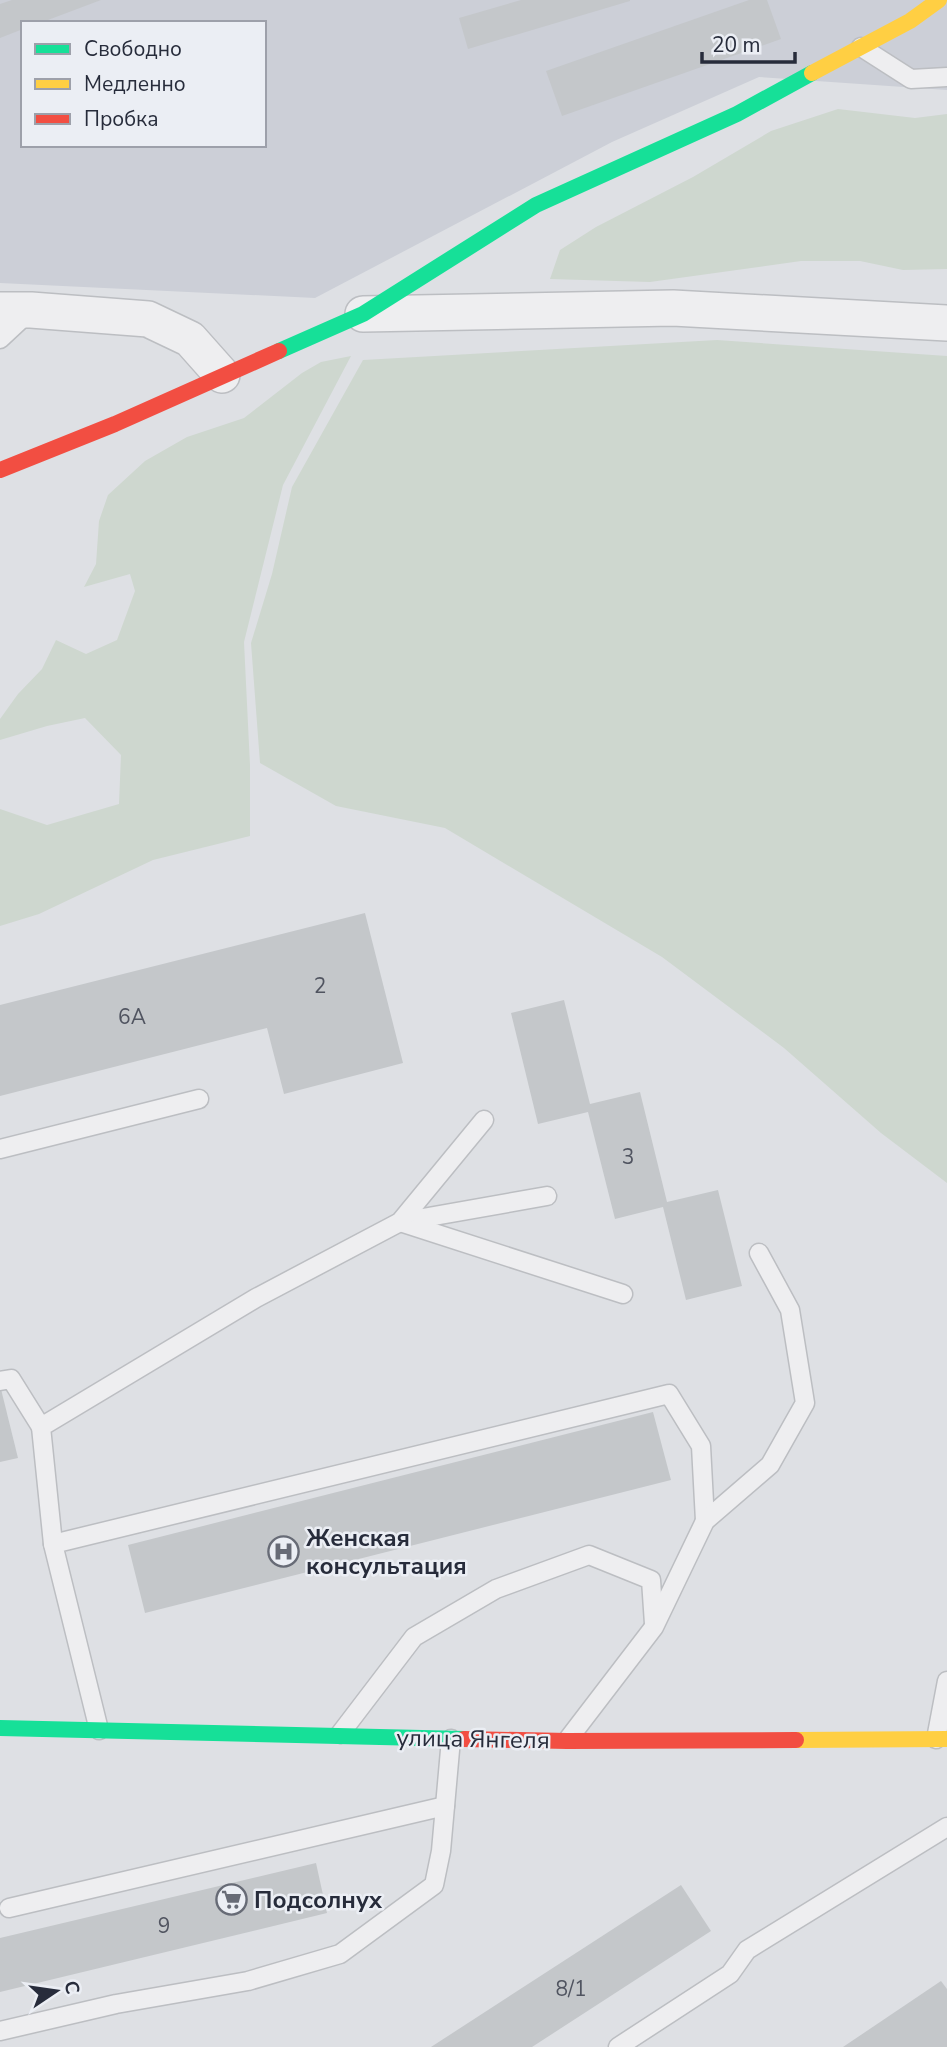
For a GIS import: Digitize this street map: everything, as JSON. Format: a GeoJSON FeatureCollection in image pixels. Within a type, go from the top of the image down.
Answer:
{"type":"FeatureCollection","features":[{"type":"Feature","properties":{"kind":"street"},"geometry":{"type":"LineString","coordinates":[[0,470],[115,424],[363,314],[536,205],[737,114],[910,21],[939,0]]}},
{"type":"Feature","properties":{"kind":"street"},"geometry":{"type":"LineString","coordinates":[[363,314],[674,308],[947,323]]}},
{"type":"Feature","properties":{"kind":"street"},"geometry":{"type":"LineString","coordinates":[[16,310],[148,319],[190,339],[222,375]]}},
{"type":"Feature","properties":{"kind":"street","name":"улица Янгеля"},"geometry":{"type":"LineString","coordinates":[[0,1728],[567,1741],[941,1739]]}},
{"type":"Feature","properties":{"kind":"lane"},"geometry":{"type":"LineString","coordinates":[[862,47],[911,79],[947,77]]}},
{"type":"Feature","properties":{"kind":"lane"},"geometry":{"type":"LineString","coordinates":[[0,339],[16,310]]}},
{"type":"Feature","properties":{"kind":"lane"},"geometry":{"type":"LineString","coordinates":[[0,1149],[199,1099]]}},
{"type":"Feature","properties":{"kind":"lane"},"geometry":{"type":"LineString","coordinates":[[400,1222],[484,1120]]}},
{"type":"Feature","properties":{"kind":"lane"},"geometry":{"type":"LineString","coordinates":[[41,1427],[256,1298],[400,1222],[547,1196]]}},
{"type":"Feature","properties":{"kind":"lane"},"geometry":{"type":"LineString","coordinates":[[400,1222],[623,1294]]}},
{"type":"Feature","properties":{"kind":"lane"},"geometry":{"type":"LineString","coordinates":[[567,1741],[654,1627],[705,1521],[770,1465],[805,1403],[790,1310],[759,1253]]}},
{"type":"Feature","properties":{"kind":"lane"},"geometry":{"type":"LineString","coordinates":[[0,1381],[11,1379],[41,1427],[53,1544],[99,1730]]}},
{"type":"Feature","properties":{"kind":"lane"},"geometry":{"type":"LineString","coordinates":[[53,1544],[669,1394],[701,1446],[705,1521]]}},
{"type":"Feature","properties":{"kind":"lane"},"geometry":{"type":"LineString","coordinates":[[339,1736],[414,1637],[496,1590],[589,1556],[651,1580],[654,1627]]}},
{"type":"Feature","properties":{"kind":"lane"},"geometry":{"type":"LineString","coordinates":[[941,1739],[947,1681]]}},
{"type":"Feature","properties":{"kind":"lane"},"geometry":{"type":"LineString","coordinates":[[0,2031],[116,2004],[248,1981],[340,1954],[434,1885],[441,1851],[451,1738]]}},
{"type":"Feature","properties":{"kind":"lane"},"geometry":{"type":"LineString","coordinates":[[9,1908],[445,1806]]}},
{"type":"Feature","properties":{"kind":"lane"},"geometry":{"type":"LineString","coordinates":[[618,2047],[730,1974],[747,1950],[947,1827]]}},
{"type":"Feature","properties":{"kind":"shaded area"},"geometry":{"type":"Polygon","coordinates":[[[0,0],[947,0],[947,90],[759,77],[612,142],[315,298],[0,283],[0,0]]]}},
{"type":"Feature","properties":{"kind":"shaded area"},"geometry":{"type":"Polygon","coordinates":[[[838,109],[915,118],[947,114],[947,269],[903,270],[860,261],[801,261],[650,282],[550,279],[560,250],[596,227],[693,177],[771,131],[838,109]]]}},
{"type":"Feature","properties":{"kind":"shaded area"},"geometry":{"type":"Polygon","coordinates":[[[717,340],[947,356],[947,1183],[881,1133],[784,1048],[662,957],[445,828],[336,806],[260,763],[251,643],[272,574],[292,487],[363,360],[717,340]]]}},
{"type":"Feature","properties":{"kind":"shaded area"},"geometry":{"type":"Polygon","coordinates":[[[351,356],[283,485],[244,642],[250,765],[250,836],[153,860],[39,914],[0,926],[0,809],[47,825],[119,804],[121,755],[85,718],[0,740],[0,719],[18,694],[42,669],[56,640],[86,654],[117,640],[135,591],[130,574],[84,587],[96,564],[99,521],[108,495],[145,461],[187,437],[244,418],[302,373],[321,362],[351,356]]]}},
{"type":"Feature","properties":{"kind":"building"},"geometry":{"type":"Polygon","coordinates":[[[12,0],[101,0],[45,21],[21,21],[21,30],[0,38],[0,4],[12,0]]]}},
{"type":"Feature","properties":{"kind":"building"},"geometry":{"type":"Polygon","coordinates":[[[521,0],[630,1],[468,49],[459,18],[521,0]]]}},
{"type":"Feature","properties":{"kind":"building"},"geometry":{"type":"Polygon","coordinates":[[[749,0],[767,0],[781,39],[562,116],[546,71],[749,0]]]}},
{"type":"Feature","properties":{"kind":"building"},"geometry":{"type":"Polygon","coordinates":[[[365,913],[403,1063],[284,1094],[267,1028],[0,1096],[0,1005],[365,913]]]}},
{"type":"Feature","properties":{"kind":"building"},"geometry":{"type":"Polygon","coordinates":[[[564,1000],[590,1104],[640,1092],[667,1202],[718,1190],[742,1286],[686,1300],[663,1207],[615,1219],[588,1112],[538,1124],[511,1013],[564,1000]]]}},
{"type":"Feature","properties":{"kind":"building"},"geometry":{"type":"Polygon","coordinates":[[[0,1385],[18,1458],[0,1462],[0,1385]]]}},
{"type":"Feature","properties":{"kind":"building"},"geometry":{"type":"Polygon","coordinates":[[[653,1412],[671,1480],[145,1613],[128,1545],[653,1412]]]}},
{"type":"Feature","properties":{"kind":"building"},"geometry":{"type":"Polygon","coordinates":[[[316,1863],[327,1913],[0,1992],[0,1938],[316,1863]]]}},
{"type":"Feature","properties":{"kind":"building"},"geometry":{"type":"Polygon","coordinates":[[[681,1885],[711,1931],[532,2047],[431,2047],[681,1885]]]}},
{"type":"Feature","properties":{"kind":"building"},"geometry":{"type":"Polygon","coordinates":[[[941,1981],[947,1989],[947,2047],[843,2047],[941,1981]]]}},
{"type":"Feature","properties":{"kind":"traffic: fast"},"geometry":{"type":"LineString","coordinates":[[279,351],[363,314],[536,205],[737,114],[812,73]]}},
{"type":"Feature","properties":{"kind":"traffic: fast"},"geometry":{"type":"LineString","coordinates":[[0,1728],[464,1739]]}},
{"type":"Feature","properties":{"kind":"traffic: slow"},"geometry":{"type":"LineString","coordinates":[[812,73],[910,21],[939,0]]}},
{"type":"Feature","properties":{"kind":"traffic: slow"},"geometry":{"type":"LineString","coordinates":[[796,1740],[947,1739]]}},
{"type":"Feature","properties":{"kind":"traffic: jam"},"geometry":{"type":"LineString","coordinates":[[0,470],[115,424],[279,351]]}},
{"type":"Feature","properties":{"kind":"traffic: jam"},"geometry":{"type":"LineString","coordinates":[[464,1739],[796,1740]]}},
{"type":"Feature","properties":{"kind":"place","name":"Женская консультация"},"geometry":{"type":"Point","coordinates":[283,1552]}},
{"type":"Feature","properties":{"kind":"place","name":"Подсолнух"},"geometry":{"type":"Point","coordinates":[231,1900]}}]}
